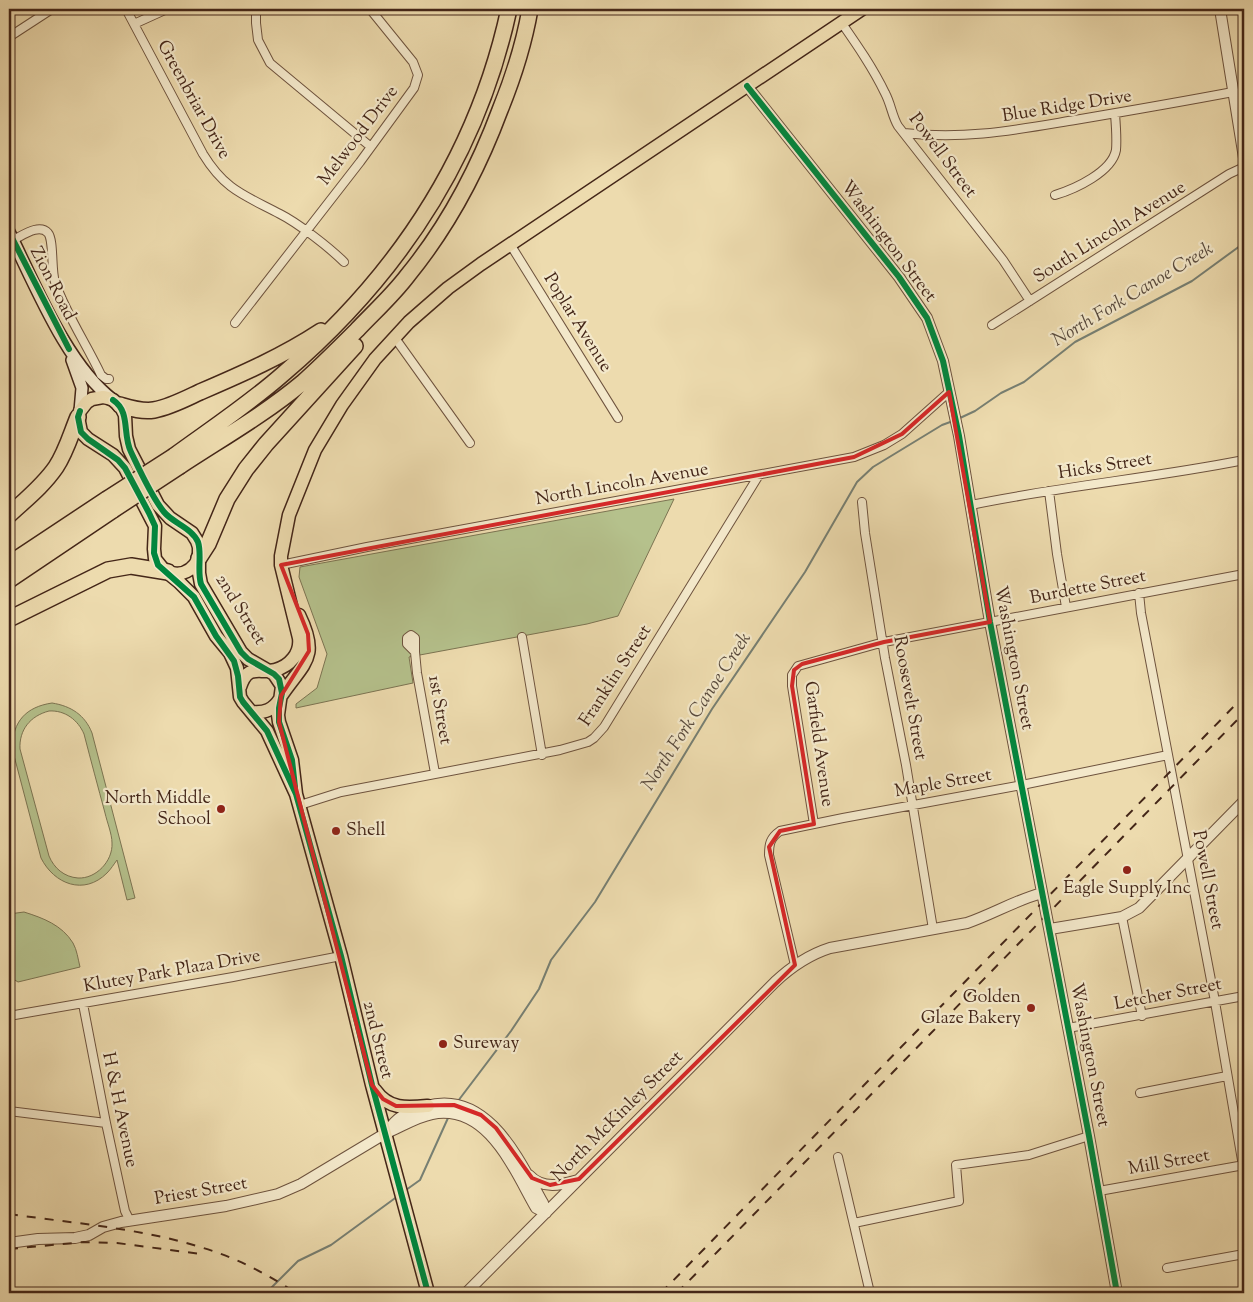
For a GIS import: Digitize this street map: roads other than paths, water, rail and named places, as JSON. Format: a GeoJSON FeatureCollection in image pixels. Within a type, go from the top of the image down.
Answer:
{"type":"FeatureCollection","features":[{"type":"Feature","properties":{"kind":"highway"},"geometry":{"type":"LineString","coordinates":[[177,461],[281,376],[314,346],[364,295],[407,243],[456,164],[483,100],[500,46],[509,9]]}},
{"type":"Feature","properties":{"kind":"highway"},"geometry":{"type":"LineString","coordinates":[[199,558],[208,544],[227,500],[246,469],[279,429],[373,325],[424,255],[448,218],[489,139],[514,73],[530,9]]}},
{"type":"Feature","properties":{"kind":"highway"},"geometry":{"type":"LineString","coordinates":[[9,564],[110,504],[177,461],[262,413],[301,383],[336,352],[392,294],[424,255]]}},
{"type":"Feature","properties":{"kind":"highway"},"geometry":{"type":"LineString","coordinates":[[116,402],[140,410],[152,410],[169,405],[218,384],[286,352],[306,340],[331,324],[364,295]]}},
{"type":"Feature","properties":{"kind":"highway"},"geometry":{"type":"LineString","coordinates":[[9,515],[36,490],[55,468],[67,446],[79,414]]}},
{"type":"Feature","properties":{"kind":"highway"},"geometry":{"type":"LineString","coordinates":[[9,580],[110,504]]}},
{"type":"Feature","properties":{"kind":"highway"},"geometry":{"type":"LineString","coordinates":[[9,619],[108,570],[131,566],[168,572]]}},
{"type":"Feature","properties":{"kind":"main road"},"geometry":{"type":"LineString","coordinates":[[268,671],[285,665],[292,660],[299,650],[299,638],[281,565],[282,546],[289,515],[315,450],[347,397],[394,338],[409,322],[448,288],[510,244],[862,9]]}},
{"type":"Feature","properties":{"kind":"main road","name":"Zion Road"},"geometry":{"type":"LineString","coordinates":[[11,236],[68,349],[82,388],[79,414]]}},
{"type":"Feature","properties":{"kind":"main road","name":"Zion Road"},"geometry":{"type":"LineString","coordinates":[[68,349],[90,379],[116,402]]}},
{"type":"Feature","properties":{"kind":"main road"},"geometry":{"type":"LineString","coordinates":[[79,414],[87,402],[92,399],[103,397],[116,402]]}},
{"type":"Feature","properties":{"kind":"main road","name":"2nd Street"},"geometry":{"type":"LineString","coordinates":[[116,402],[125,415],[126,441],[158,505],[195,537],[199,547],[198,573],[201,584],[236,644],[248,659],[268,671],[279,680],[282,686],[279,722],[292,760],[298,800],[341,956],[372,1085],[428,1293]]}},
{"type":"Feature","properties":{"kind":"main road","name":"2nd Street"},"geometry":{"type":"LineString","coordinates":[[79,414],[79,428],[84,435],[113,455],[125,468],[155,526],[154,549],[158,565],[194,597],[216,636],[230,653],[237,668],[243,702],[266,731],[298,800]]}},
{"type":"Feature","properties":{"kind":"main road","name":"2nd Street"},"geometry":{"type":"LineString","coordinates":[[168,572],[176,575],[186,572],[194,566],[199,558]]}},
{"type":"Feature","properties":{"kind":"main road"},"geometry":{"type":"LineString","coordinates":[[252,712],[269,710],[276,705],[304,665],[309,650],[308,634],[287,588]]}},
{"type":"Feature","properties":{"kind":"main road","name":"2nd Street"},"geometry":{"type":"LineString","coordinates":[[240,687],[243,679],[248,674],[261,669],[268,671]]}},
{"type":"Feature","properties":{"kind":"main road"},"geometry":{"type":"LineString","coordinates":[[372,1085],[383,1099],[396,1106],[432,1108]]}},
{"type":"Feature","properties":{"kind":"street"},"geometry":{"type":"LineString","coordinates":[[9,37],[52,9]]}},
{"type":"Feature","properties":{"kind":"street","name":"Greenbriar Drive"},"geometry":{"type":"LineString","coordinates":[[126,9],[203,154],[215,172],[237,192],[280,214],[305,230],[344,262]]}},
{"type":"Feature","properties":{"kind":"street"},"geometry":{"type":"LineString","coordinates":[[134,24],[167,9]]}},
{"type":"Feature","properties":{"kind":"street"},"geometry":{"type":"LineString","coordinates":[[256,9],[258,40],[270,63],[371,147]]}},
{"type":"Feature","properties":{"kind":"street","name":"Melwood Drive"},"geometry":{"type":"LineString","coordinates":[[234,323],[371,147],[414,88],[418,75],[416,68],[409,56],[370,9]]}},
{"type":"Feature","properties":{"kind":"street"},"geometry":{"type":"LineString","coordinates":[[1220,9],[1233,92],[1242,131],[1244,158]]}},
{"type":"Feature","properties":{"kind":"street","name":"Powell Street"},"geometry":{"type":"LineString","coordinates":[[841,22],[879,80],[895,121],[1003,260],[1030,301]]}},
{"type":"Feature","properties":{"kind":"street","name":"Washington Street"},"geometry":{"type":"LineString","coordinates":[[747,86],[888,262],[927,318],[944,362],[959,436],[990,622],[1050,929],[1117,1293]]}},
{"type":"Feature","properties":{"kind":"street","name":"Blue Ridge Drive"},"geometry":{"type":"LineString","coordinates":[[904,133],[975,136],[1115,114],[1233,92]]}},
{"type":"Feature","properties":{"kind":"street"},"geometry":{"type":"LineString","coordinates":[[1055,195],[1084,183],[1109,164],[1116,149],[1115,114]]}},
{"type":"Feature","properties":{"kind":"street","name":"South Lincoln Avenue"},"geometry":{"type":"LineString","coordinates":[[992,325],[1229,174],[1244,167]]}},
{"type":"Feature","properties":{"kind":"street"},"geometry":{"type":"LineString","coordinates":[[11,236],[34,230],[42,230],[48,233],[51,240],[53,271],[57,287],[101,375],[103,378],[109,379]]}},
{"type":"Feature","properties":{"kind":"street","name":"Poplar Avenue"},"geometry":{"type":"LineString","coordinates":[[510,244],[618,418]]}},
{"type":"Feature","properties":{"kind":"street"},"geometry":{"type":"LineString","coordinates":[[394,338],[470,443]]}},
{"type":"Feature","properties":{"kind":"street","name":"North Lincoln Avenue"},"geometry":{"type":"LineString","coordinates":[[281,565],[367,546],[854,457],[884,445],[902,434],[950,392]]}},
{"type":"Feature","properties":{"kind":"street"},"geometry":{"type":"LineString","coordinates":[[854,457],[855,448]]}},
{"type":"Feature","properties":{"kind":"street","name":"Hicks Street"},"geometry":{"type":"LineString","coordinates":[[971,505],[1020,495],[1244,460]]}},
{"type":"Feature","properties":{"kind":"street","name":"Franklin Street"},"geometry":{"type":"LineString","coordinates":[[298,800],[542,754],[582,744],[594,738],[600,733],[759,475]]}},
{"type":"Feature","properties":{"kind":"street"},"geometry":{"type":"LineString","coordinates":[[1049,491],[1056,554],[1066,607]]}},
{"type":"Feature","properties":{"kind":"street","name":"Roosevelt Street"},"geometry":{"type":"LineString","coordinates":[[862,502],[864,533],[934,929]]}},
{"type":"Feature","properties":{"kind":"street","name":"Burdette Street"},"geometry":{"type":"LineString","coordinates":[[794,670],[802,664],[884,642],[1244,574]]}},
{"type":"Feature","properties":{"kind":"street","name":"Powell Street"},"geometry":{"type":"LineString","coordinates":[[1139,594],[1244,1167]]}},
{"type":"Feature","properties":{"kind":"street"},"geometry":{"type":"LineString","coordinates":[[522,638],[542,754]]}},
{"type":"Feature","properties":{"kind":"street","name":"1st Street"},"geometry":{"type":"LineString","coordinates":[[415,652],[435,773]]}},
{"type":"Feature","properties":{"kind":"street","name":"Garfield Avenue"},"geometry":{"type":"LineString","coordinates":[[794,670],[792,686],[814,824]]}},
{"type":"Feature","properties":{"kind":"street","name":"Maple Street"},"geometry":{"type":"LineString","coordinates":[[795,965],[769,847],[771,839],[780,832],[1168,755]]}},
{"type":"Feature","properties":{"kind":"street"},"geometry":{"type":"LineString","coordinates":[[1050,929],[1122,917],[1139,908],[1244,801]]}},
{"type":"Feature","properties":{"kind":"street","name":"North McKinley Street"},"geometry":{"type":"LineString","coordinates":[[466,1293],[775,982],[795,965],[811,955],[830,948],[967,923],[1016,901],[1042,893]]}},
{"type":"Feature","properties":{"kind":"street"},"geometry":{"type":"LineString","coordinates":[[1122,917],[1142,1016]]}},
{"type":"Feature","properties":{"kind":"street","name":"Klutey Park Plaza Drive"},"geometry":{"type":"LineString","coordinates":[[9,1016],[341,956]]}},
{"type":"Feature","properties":{"kind":"street","name":"Letcher Street"},"geometry":{"type":"LineString","coordinates":[[1068,1028],[1244,996]]}},
{"type":"Feature","properties":{"kind":"street","name":"H & H Avenue"},"geometry":{"type":"LineString","coordinates":[[83,1004],[106,1123],[126,1211],[130,1221]]}},
{"type":"Feature","properties":{"kind":"street"},"geometry":{"type":"LineString","coordinates":[[1140,1093],[1227,1076]]}},
{"type":"Feature","properties":{"kind":"street","name":"Priest Street"},"geometry":{"type":"LineString","coordinates":[[9,1243],[38,1239],[75,1238],[130,1221],[226,1206],[278,1194],[301,1184],[386,1133],[394,1121],[405,1114],[432,1108],[447,1113],[470,1114],[489,1121],[496,1128],[525,1171],[544,1203],[546,1213]]}},
{"type":"Feature","properties":{"kind":"street"},"geometry":{"type":"LineString","coordinates":[[9,1111],[106,1123]]}},
{"type":"Feature","properties":{"kind":"street","name":"Priest Street"},"geometry":{"type":"LineString","coordinates":[[470,1114],[495,1139],[536,1208],[546,1213]]}},
{"type":"Feature","properties":{"kind":"street"},"geometry":{"type":"LineString","coordinates":[[854,1223],[959,1201],[956,1165],[1029,1154],[1089,1136]]}},
{"type":"Feature","properties":{"kind":"street"},"geometry":{"type":"LineString","coordinates":[[838,1157],[870,1293]]}},
{"type":"Feature","properties":{"kind":"street","name":"Mill Street"},"geometry":{"type":"LineString","coordinates":[[1098,1190],[1244,1167]]}},
{"type":"Feature","properties":{"kind":"street"},"geometry":{"type":"LineString","coordinates":[[525,1171],[537,1182],[550,1185],[579,1180]]}},
{"type":"Feature","properties":{"kind":"street"},"geometry":{"type":"LineString","coordinates":[[1168,1268],[1244,1254]]}},
{"type":"Feature","properties":{"kind":"waterway","name":"North Fork Canoe Creek"},"geometry":{"type":"LineString","coordinates":[[960,418],[975,411],[1001,393],[1024,382],[1075,342],[1192,281],[1244,243]]}},
{"type":"Feature","properties":{"kind":"waterway","name":"North Fork Canoe Creek"},"geometry":{"type":"LineString","coordinates":[[458,1101],[511,1031],[539,989],[551,960],[595,902],[712,709],[805,572],[857,482],[873,467],[942,425],[953,421]]}},
{"type":"Feature","properties":{"kind":"waterway","name":"North Fork Canoe Creek"},"geometry":{"type":"LineString","coordinates":[[406,1190],[420,1180],[448,1118]]}},
{"type":"Feature","properties":{"kind":"waterway","name":"North Fork Canoe Creek"},"geometry":{"type":"LineString","coordinates":[[266,1293],[298,1261],[331,1245],[398,1196]]}},
{"type":"Feature","properties":{"kind":"railway"},"geometry":{"type":"LineString","coordinates":[[661,1293],[1244,696]]}},
{"type":"Feature","properties":{"kind":"railway"},"geometry":{"type":"LineString","coordinates":[[677,1293],[1244,713]]}},
{"type":"Feature","properties":{"kind":"railway"},"geometry":{"type":"LineString","coordinates":[[9,1214],[105,1227],[177,1240],[238,1261],[274,1279],[296,1293]]}},
{"type":"Feature","properties":{"kind":"railway"},"geometry":{"type":"LineString","coordinates":[[9,1249],[84,1242],[117,1243],[201,1254]]}},
{"type":"Feature","properties":{"kind":"place","name":"North Middle School"},"geometry":{"type":"Point","coordinates":[221,809]}},
{"type":"Feature","properties":{"kind":"place","name":"Shell"},"geometry":{"type":"Point","coordinates":[336,831]}},
{"type":"Feature","properties":{"kind":"place","name":"Eagle Supply Inc"},"geometry":{"type":"Point","coordinates":[1127,870]}},
{"type":"Feature","properties":{"kind":"place","name":"Golden Glaze Bakery"},"geometry":{"type":"Point","coordinates":[1031,1008]}},
{"type":"Feature","properties":{"kind":"place","name":"Sureway"},"geometry":{"type":"Point","coordinates":[443,1044]}}]}
